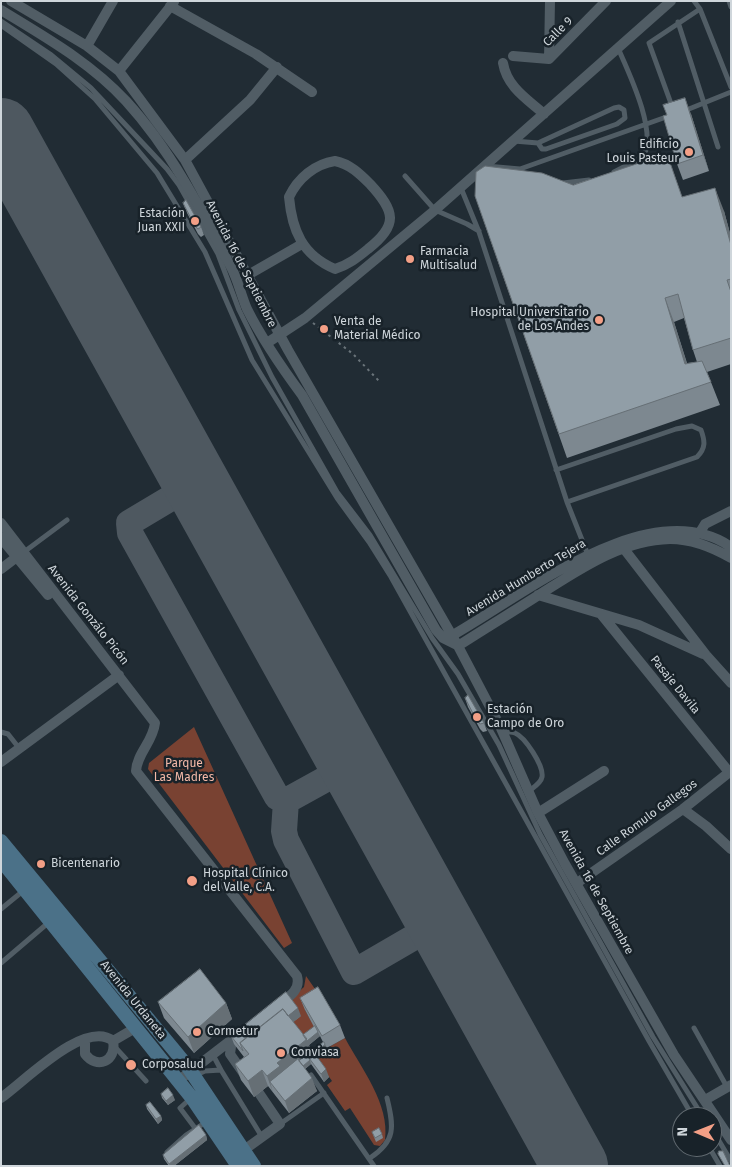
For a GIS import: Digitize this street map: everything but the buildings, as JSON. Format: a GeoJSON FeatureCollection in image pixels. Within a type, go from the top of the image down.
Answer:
{"type":"FeatureCollection","features":[{"type":"Feature","properties":{"kind":"street","name":"Avenida 16 de Septiembre"},"geometry":{"type":"LineString","coordinates":[[11,1],[87,46],[119,71],[185,160],[280,335],[458,646],[503,733],[538,813],[674,1055],[731,1140]]}},
{"type":"Feature","properties":{"kind":"street"},"geometry":{"type":"LineString","coordinates":[[513,56],[548,59],[550,1]]}},
{"type":"Feature","properties":{"kind":"street","name":"Calle 9"},"geometry":{"type":"LineString","coordinates":[[548,59],[606,1]]}},
{"type":"Feature","properties":{"kind":"street"},"geometry":{"type":"LineString","coordinates":[[267,343],[305,318],[461,188],[617,47],[671,1]]}},
{"type":"Feature","properties":{"kind":"street"},"geometry":{"type":"LineString","coordinates":[[87,46],[111,2]]}},
{"type":"Feature","properties":{"kind":"street"},"geometry":{"type":"LineString","coordinates":[[119,71],[173,4],[276,67],[312,92]]}},
{"type":"Feature","properties":{"kind":"street","name":"Avenida 16 de Septiembre"},"geometry":{"type":"LineString","coordinates":[[1,10],[94,70],[126,101],[181,174],[232,269],[247,308],[267,343],[302,395],[436,630],[443,638],[458,646]]}},
{"type":"Feature","properties":{"kind":"street"},"geometry":{"type":"LineString","coordinates":[[503,63],[505,72],[512,85],[544,114]]}},
{"type":"Feature","properties":{"kind":"street"},"geometry":{"type":"LineString","coordinates":[[185,160],[250,100],[276,67]]}},
{"type":"Feature","properties":{"kind":"street"},"geometry":{"type":"LineString","coordinates":[[323,163],[344,163],[360,174],[386,202],[390,216],[389,227],[384,235],[347,265],[335,268],[324,264],[310,254],[302,244],[291,215],[289,197],[301,179],[323,163]]}},
{"type":"Feature","properties":{"kind":"street"},"geometry":{"type":"LineString","coordinates":[[248,275],[302,244]]}},
{"type":"Feature","properties":{"kind":"street"},"geometry":{"type":"LineString","coordinates":[[699,534],[705,524],[731,511]]}},
{"type":"Feature","properties":{"kind":"street","name":"Avenida Gonzálo Picón"},"geometry":{"type":"LineString","coordinates":[[1,523],[20,555],[155,723],[150,739],[136,761],[136,771],[139,778],[298,976],[298,985],[291,996],[270,1011]]}},
{"type":"Feature","properties":{"kind":"street","name":"Avenida Humberto Tejera"},"geometry":{"type":"LineString","coordinates":[[451,636],[589,558],[622,545],[663,532],[699,534],[731,547]]}},
{"type":"Feature","properties":{"kind":"street","name":"Avenida Gonzálo Picón"},"geometry":{"type":"LineString","coordinates":[[1,538],[20,555]]}},
{"type":"Feature","properties":{"kind":"street","name":"Avenida Humberto Tejera"},"geometry":{"type":"LineString","coordinates":[[622,545],[653,540],[687,540],[710,547],[731,558]]}},
{"type":"Feature","properties":{"kind":"street"},"geometry":{"type":"LineString","coordinates":[[622,545],[706,655],[731,683]]}},
{"type":"Feature","properties":{"kind":"street"},"geometry":{"type":"LineString","coordinates":[[1,570],[20,555]]}},
{"type":"Feature","properties":{"kind":"street","name":"Avenida Humberto Tejera"},"geometry":{"type":"LineString","coordinates":[[458,646],[538,595],[589,558]]}},
{"type":"Feature","properties":{"kind":"street"},"geometry":{"type":"LineString","coordinates":[[538,595],[639,624],[706,655]]}},
{"type":"Feature","properties":{"kind":"street","name":"Pasaje Davila"},"geometry":{"type":"LineString","coordinates":[[601,614],[730,771]]}},
{"type":"Feature","properties":{"kind":"street"},"geometry":{"type":"LineString","coordinates":[[1,762],[116,676]]}},
{"type":"Feature","properties":{"kind":"street"},"geometry":{"type":"LineString","coordinates":[[538,813],[604,771]]}},
{"type":"Feature","properties":{"kind":"street","name":"Calle Romulo Gallegos"},"geometry":{"type":"LineString","coordinates":[[577,883],[683,809],[730,771]]}},
{"type":"Feature","properties":{"kind":"street"},"geometry":{"type":"LineString","coordinates":[[683,809],[731,850]]}},
{"type":"Feature","properties":{"kind":"street","name":"Avenida Urdaneta"},"geometry":{"type":"LineString","coordinates":[[1,841],[192,1074],[254,1166]]}},
{"type":"Feature","properties":{"kind":"street","name":"Avenida Urdaneta"},"geometry":{"type":"LineString","coordinates":[[1,860],[192,1098],[238,1166]]}},
{"type":"Feature","properties":{"kind":"street"},"geometry":{"type":"LineString","coordinates":[[178,1081],[192,1074],[212,1053],[249,1026]]}},
{"type":"Feature","properties":{"kind":"street"},"geometry":{"type":"LineString","coordinates":[[85,1040],[85,1054],[95,1062],[109,1060],[113,1054],[114,1044],[136,1027]]}},
{"type":"Feature","properties":{"kind":"street"},"geometry":{"type":"LineString","coordinates":[[1,1098],[69,1044],[100,1035],[114,1044]]}},
{"type":"Feature","properties":{"kind":"street"},"geometry":{"type":"LineString","coordinates":[[232,1039],[230,1054],[246,1077]]}},
{"type":"Feature","properties":{"kind":"street"},"geometry":{"type":"LineString","coordinates":[[705,1100],[729,1086]]}},
{"type":"Feature","properties":{"kind":"street"},"geometry":{"type":"LineString","coordinates":[[244,1150],[280,1124],[259,1093]]}},
{"type":"Feature","properties":{"kind":"lane"},"geometry":{"type":"LineString","coordinates":[[694,1],[700,9],[731,87]]}},
{"type":"Feature","properties":{"kind":"lane"},"geometry":{"type":"LineString","coordinates":[[729,1],[731,7]]}},
{"type":"Feature","properties":{"kind":"lane"},"geometry":{"type":"LineString","coordinates":[[675,114],[649,43],[700,9]]}},
{"type":"Feature","properties":{"kind":"lane"},"geometry":{"type":"LineString","coordinates":[[1,21],[50,54],[91,88],[167,169],[178,185],[218,254],[239,310],[272,377],[337,492],[370,535],[432,638],[458,674],[499,745],[540,834],[653,1037],[698,1107]]}},
{"type":"Feature","properties":{"kind":"lane"},"geometry":{"type":"LineString","coordinates":[[678,22],[718,147]]}},
{"type":"Feature","properties":{"kind":"lane"},"geometry":{"type":"LineString","coordinates":[[1,25],[56,64],[96,99],[139,149],[174,199],[216,275],[252,360],[337,498],[370,542],[391,577],[650,1044],[687,1107]]}},
{"type":"Feature","properties":{"kind":"lane"},"geometry":{"type":"LineString","coordinates":[[609,174],[643,158],[649,142],[646,125],[630,74],[617,47]]}},
{"type":"Feature","properties":{"kind":"lane"},"geometry":{"type":"LineString","coordinates":[[520,169],[646,125],[731,92]]}},
{"type":"Feature","properties":{"kind":"lane"},"geometry":{"type":"LineString","coordinates":[[514,141],[538,143],[614,108],[619,107],[624,110],[625,118],[617,124],[546,149],[542,149],[538,143]]}},
{"type":"Feature","properties":{"kind":"lane"},"geometry":{"type":"LineString","coordinates":[[486,166],[520,169],[529,172]]}},
{"type":"Feature","properties":{"kind":"lane"},"geometry":{"type":"LineString","coordinates":[[405,176],[435,210],[467,224],[479,232]]}},
{"type":"Feature","properties":{"kind":"lane"},"geometry":{"type":"LineString","coordinates":[[554,181],[568,184],[596,178]]}},
{"type":"Feature","properties":{"kind":"lane"},"geometry":{"type":"LineString","coordinates":[[461,188],[479,232],[556,470],[589,558]]}},
{"type":"Feature","properties":{"kind":"lane"},"geometry":{"type":"LineString","coordinates":[[556,470],[676,429],[692,426],[701,430],[705,441],[703,450],[697,456],[567,502]]}},
{"type":"Feature","properties":{"kind":"lane"},"geometry":{"type":"LineString","coordinates":[[20,555],[67,520]]}},
{"type":"Feature","properties":{"kind":"lane"},"geometry":{"type":"LineString","coordinates":[[1,732],[8,734],[19,748]]}},
{"type":"Feature","properties":{"kind":"lane"},"geometry":{"type":"LineString","coordinates":[[503,733],[513,732],[517,734],[525,741],[540,764],[543,776],[540,782],[529,792]]}},
{"type":"Feature","properties":{"kind":"lane"},"geometry":{"type":"LineString","coordinates":[[1,908],[26,890]]}},
{"type":"Feature","properties":{"kind":"lane"},"geometry":{"type":"LineString","coordinates":[[1,954],[3,961],[51,921]]}},
{"type":"Feature","properties":{"kind":"lane"},"geometry":{"type":"LineString","coordinates":[[694,1028],[729,1086]]}},
{"type":"Feature","properties":{"kind":"lane"},"geometry":{"type":"LineString","coordinates":[[114,1044],[146,1081]]}},
{"type":"Feature","properties":{"kind":"lane"},"geometry":{"type":"LineString","coordinates":[[212,1053],[262,1137]]}},
{"type":"Feature","properties":{"kind":"lane"},"geometry":{"type":"LineString","coordinates":[[192,1074],[221,1070]]}},
{"type":"Feature","properties":{"kind":"lane"},"geometry":{"type":"LineString","coordinates":[[310,1075],[374,1166]]}},
{"type":"Feature","properties":{"kind":"lane"},"geometry":{"type":"LineString","coordinates":[[280,1124],[324,1093]]}},
{"type":"Feature","properties":{"kind":"lane"},"geometry":{"type":"LineString","coordinates":[[192,1098],[180,1108],[195,1128]]}},
{"type":"Feature","properties":{"kind":"lane"},"geometry":{"type":"LineString","coordinates":[[370,1158],[384,1148],[390,1140],[391,1112],[387,1098]]}},
{"type":"Feature","properties":{"kind":"lane"},"geometry":{"type":"LineString","coordinates":[[167,1152],[195,1128],[209,1121]]}},
{"type":"Feature","properties":{"kind":"lane"},"geometry":{"type":"LineString","coordinates":[[722,1146],[731,1161]]}},
{"type":"Feature","properties":{"kind":"path"},"geometry":{"type":"LineString","coordinates":[[305,318],[353,354],[380,382]]}},
{"type":"Feature","properties":{"kind":"green space","name":"Parque Las Madres"},"geometry":{"type":"Polygon","coordinates":[[[194,727],[292,943],[284,948],[148,769],[149,763],[194,727]]]}},
{"type":"Feature","properties":{"kind":"green space"},"geometry":{"type":"Polygon","coordinates":[[[306,976],[322,999],[305,1010],[316,1030],[302,1042],[289,1025],[289,1000],[304,987],[306,976]]]}},
{"type":"Feature","properties":{"kind":"green space"},"geometry":{"type":"Polygon","coordinates":[[[345,1038],[379,1100],[385,1127],[385,1140],[380,1146],[374,1145],[350,1108],[345,1111],[327,1085],[332,1081],[317,1060],[327,1048],[345,1038]]]}},
{"type":"Feature","properties":{"kind":"taxiway"},"geometry":{"type":"LineString","coordinates":[[196,483],[129,523],[130,533],[277,797],[286,801],[353,764]]}},
{"type":"Feature","properties":{"kind":"taxiway"},"geometry":{"type":"LineString","coordinates":[[286,801],[284,831],[286,840],[354,972],[440,922]]}},
{"type":"Feature","properties":{"kind":"runway"},"geometry":{"type":"LineString","coordinates":[[1,131],[575,1166]]}},
{"type":"Feature","properties":{"kind":"place","name":"Edificio Louis Pasteur"},"geometry":{"type":"Point","coordinates":[689,152]}},
{"type":"Feature","properties":{"kind":"place","name":"Estación Juan XXII"},"geometry":{"type":"Point","coordinates":[195,221]}},
{"type":"Feature","properties":{"kind":"place","name":"Farmacia Multisalud"},"geometry":{"type":"Point","coordinates":[410,259]}},
{"type":"Feature","properties":{"kind":"place","name":"Hospital Universitario de Los Andes"},"geometry":{"type":"Point","coordinates":[599,320]}},
{"type":"Feature","properties":{"kind":"place","name":"Venta de Material Médico"},"geometry":{"type":"Point","coordinates":[324,329]}},
{"type":"Feature","properties":{"kind":"place","name":"Estación Campo de Oro"},"geometry":{"type":"Point","coordinates":[477,717]}},
{"type":"Feature","properties":{"kind":"place","name":"Bicentenario"},"geometry":{"type":"Point","coordinates":[41,864]}},
{"type":"Feature","properties":{"kind":"place","name":"Hospital Clínico del Valle, C.A."},"geometry":{"type":"Point","coordinates":[192,881]}},
{"type":"Feature","properties":{"kind":"place","name":"Cormetur"},"geometry":{"type":"Point","coordinates":[197,1032]}},
{"type":"Feature","properties":{"kind":"place","name":"Conviasa"},"geometry":{"type":"Point","coordinates":[281,1053]}},
{"type":"Feature","properties":{"kind":"place","name":"Corposalud"},"geometry":{"type":"Point","coordinates":[131,1065]}}]}
